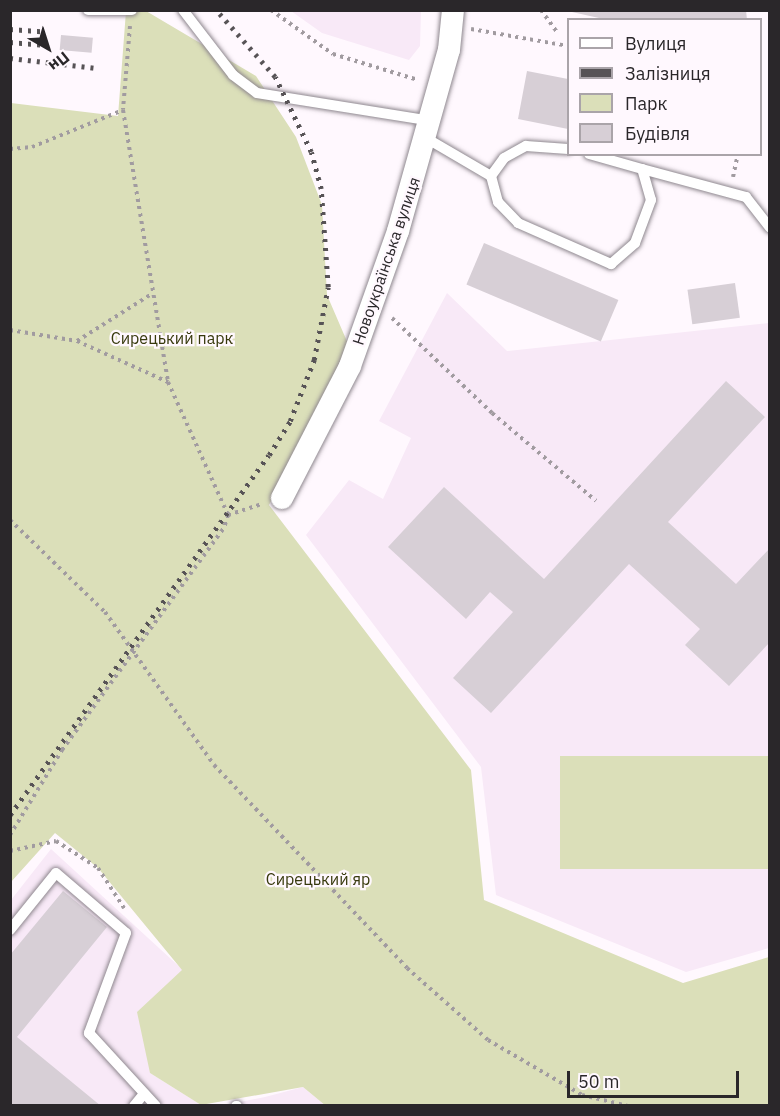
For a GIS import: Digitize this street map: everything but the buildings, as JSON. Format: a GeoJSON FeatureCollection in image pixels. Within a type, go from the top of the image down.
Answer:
{"type":"FeatureCollection","features":[{"type":"Feature","properties":{"kind":"street","name":"Новоукраїнська вулиця"},"geometry":{"type":"LineString","coordinates":[[282,498],[350,366],[429,129],[453,10]]}},
{"type":"Feature","properties":{"kind":"lane"},"geometry":{"type":"LineString","coordinates":[[88,10],[131,15]]}},
{"type":"Feature","properties":{"kind":"lane"},"geometry":{"type":"LineString","coordinates":[[183,10],[233,75],[257,93],[429,129],[491,176],[498,202],[518,223],[611,264],[635,243],[651,200],[642,169]]}},
{"type":"Feature","properties":{"kind":"lane"},"geometry":{"type":"LineString","coordinates":[[491,176],[504,159],[526,146],[567,149]]}},
{"type":"Feature","properties":{"kind":"lane"},"geometry":{"type":"LineString","coordinates":[[596,156],[746,197],[770,228]]}},
{"type":"Feature","properties":{"kind":"lane"},"geometry":{"type":"LineString","coordinates":[[10,930],[56,873],[126,933],[89,1033],[143,1095],[156,1106]]}},
{"type":"Feature","properties":{"kind":"lane"},"geometry":{"type":"LineString","coordinates":[[134,1106],[143,1095]]}},
{"type":"Feature","properties":{"kind":"path"},"geometry":{"type":"LineString","coordinates":[[271,10],[333,54],[438,87]]}},
{"type":"Feature","properties":{"kind":"path"},"geometry":{"type":"LineString","coordinates":[[541,10],[557,32]]}},
{"type":"Feature","properties":{"kind":"path"},"geometry":{"type":"LineString","coordinates":[[10,835],[62,750],[224,528],[228,515],[168,382],[150,295],[123,110],[131,15]]}},
{"type":"Feature","properties":{"kind":"path"},"geometry":{"type":"LineString","coordinates":[[471,29],[567,46]]}},
{"type":"Feature","properties":{"kind":"path"},"geometry":{"type":"LineString","coordinates":[[10,149],[32,147],[123,110]]}},
{"type":"Feature","properties":{"kind":"path"},"geometry":{"type":"LineString","coordinates":[[729,193],[738,156]]}},
{"type":"Feature","properties":{"kind":"path"},"geometry":{"type":"LineString","coordinates":[[77,341],[150,295]]}},
{"type":"Feature","properties":{"kind":"path"},"geometry":{"type":"LineString","coordinates":[[392,318],[492,414],[596,501]]}},
{"type":"Feature","properties":{"kind":"path"},"geometry":{"type":"LineString","coordinates":[[10,330],[77,341],[168,382]]}},
{"type":"Feature","properties":{"kind":"path"},"geometry":{"type":"LineString","coordinates":[[228,515],[282,498]]}},
{"type":"Feature","properties":{"kind":"path"},"geometry":{"type":"LineString","coordinates":[[10,520],[105,612],[214,765],[407,968],[488,1040],[582,1095],[628,1106]]}},
{"type":"Feature","properties":{"kind":"shaded area"},"geometry":{"type":"Polygon","coordinates":[[[291,11],[421,11],[420,46],[409,60],[322,33],[291,11]]]}},
{"type":"Feature","properties":{"kind":"shaded area"},"geometry":{"type":"Polygon","coordinates":[[[447,293],[507,351],[769,323],[769,948],[686,972],[496,895],[481,767],[306,535],[349,480],[383,499],[411,438],[379,421],[447,293]]]}},
{"type":"Feature","properties":{"kind":"shaded area"},"geometry":{"type":"Polygon","coordinates":[[[51,849],[183,970],[150,1073],[201,1105],[11,1106],[11,900],[51,849]]]}},
{"type":"Feature","properties":{"kind":"shaded area"},"geometry":{"type":"Polygon","coordinates":[[[303,1087],[326,1106],[220,1106],[265,1097],[303,1087]]]}},
{"type":"Feature","properties":{"kind":"green space"},"geometry":{"type":"Polygon","coordinates":[[[126,11],[146,11],[256,76],[296,137],[322,205],[327,295],[349,346],[269,505],[471,770],[484,900],[683,983],[769,957],[769,1105],[326,1106],[303,1087],[201,1105],[150,1073],[137,1012],[182,970],[98,868],[55,833],[11,882],[11,103],[118,116],[126,11]]]}},
{"type":"Feature","properties":{"kind":"green space"},"geometry":{"type":"Polygon","coordinates":[[[560,756],[769,756],[769,869],[560,869],[560,756]]]}},
{"type":"Feature","properties":{"kind":"railway"},"geometry":{"type":"LineString","coordinates":[[10,815],[269,455],[290,421],[314,360],[328,287],[321,189],[311,152],[275,77],[216,10]]}},
{"type":"Feature","properties":{"kind":"railway"},"geometry":{"type":"LineString","coordinates":[[10,29],[41,31]]}},
{"type":"Feature","properties":{"kind":"railway"},"geometry":{"type":"LineString","coordinates":[[10,42],[43,45]]}},
{"type":"Feature","properties":{"kind":"railway"},"geometry":{"type":"LineString","coordinates":[[10,58],[96,68]]}},
{"type":"Feature","properties":{"kind":"park label","name":"Сирецький парк"},"geometry":{"type":"Point","coordinates":[172,338]}},
{"type":"Feature","properties":{"kind":"park label","name":"Сирецький яр"},"geometry":{"type":"Point","coordinates":[318,879]}}]}
